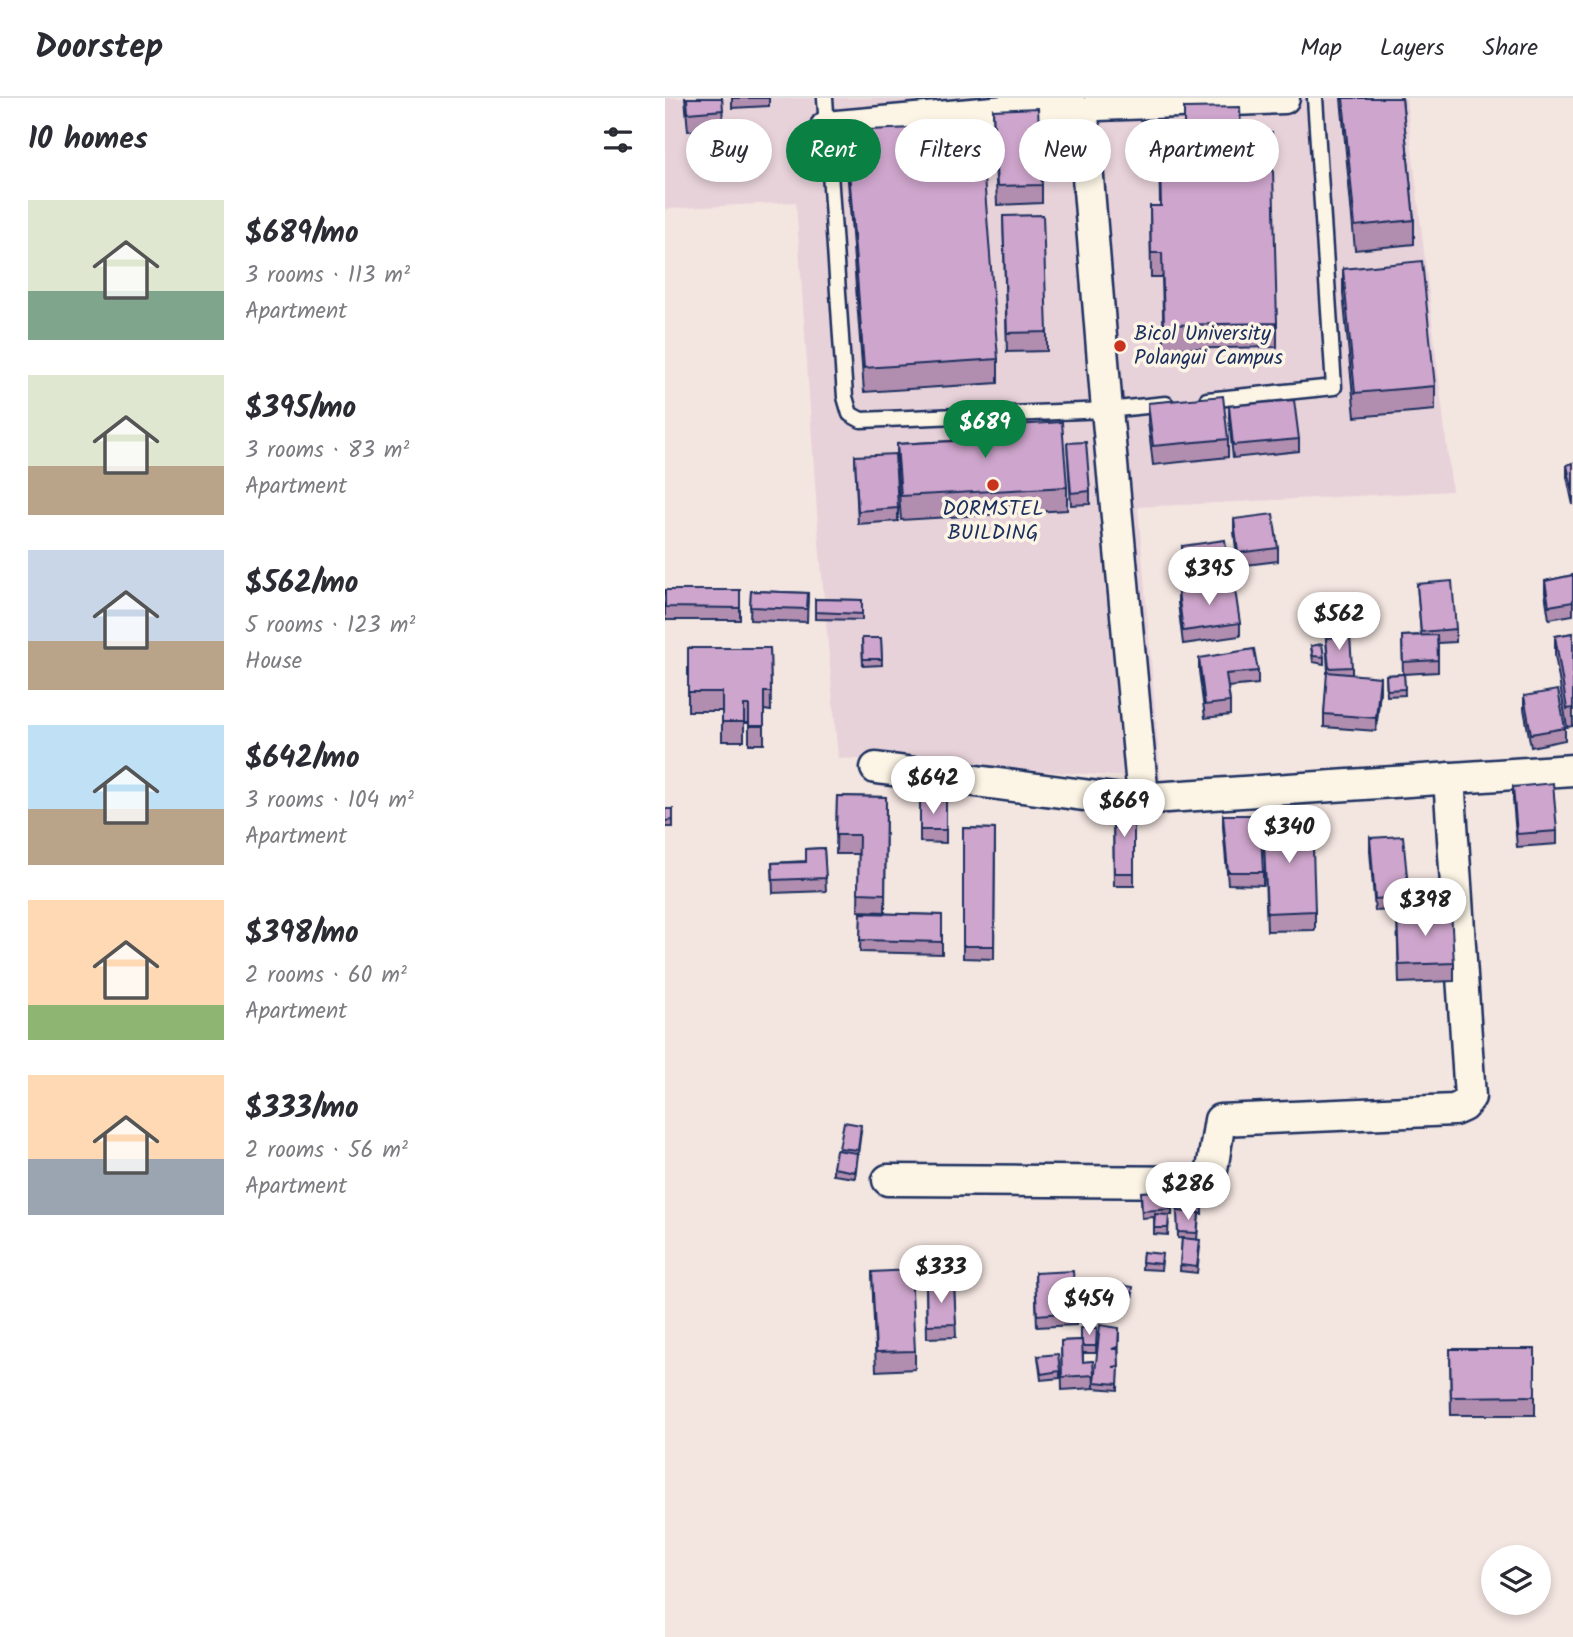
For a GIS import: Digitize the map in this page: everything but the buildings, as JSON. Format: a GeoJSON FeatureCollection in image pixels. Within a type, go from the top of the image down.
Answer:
{"type":"FeatureCollection","features":[{"type":"Feature","properties":{"kind":"street"},"geometry":{"type":"LineString","coordinates":[[826,113],[1284,98]]}},
{"type":"Feature","properties":{"kind":"street"},"geometry":{"type":"LineString","coordinates":[[1084,104],[1107,410],[1143,798]]}},
{"type":"Feature","properties":{"kind":"street"},"geometry":{"type":"LineString","coordinates":[[876,768],[1122,800],[1573,770]]}},
{"type":"Feature","properties":{"kind":"street"},"geometry":{"type":"LineString","coordinates":[[888,1180],[1210,1182],[1220,1120],[1454,1110],[1463,1106],[1470,1097],[1449,778]]}},
{"type":"Feature","properties":{"kind":"lane"},"geometry":{"type":"LineString","coordinates":[[826,113],[845,397],[850,414],[861,420],[1107,410],[1334,387],[1315,98]]}},
{"type":"Feature","properties":{"kind":"shaded area","name":"Bicol University Polangui Campus"},"geometry":{"type":"Polygon","coordinates":[[[665,98],[1406,98],[1452,491],[1138,507],[1161,779],[838,758],[819,542],[796,202],[665,209],[665,98]]]}},
{"type":"Feature","properties":{"kind":"place","name":"Bicol University Polangui Campus"},"geometry":{"type":"Point","coordinates":[1120,346]}},
{"type":"Feature","properties":{"kind":"place","name":"DORMSTEL BUILDING"},"geometry":{"type":"Point","coordinates":[993,485]}}]}
